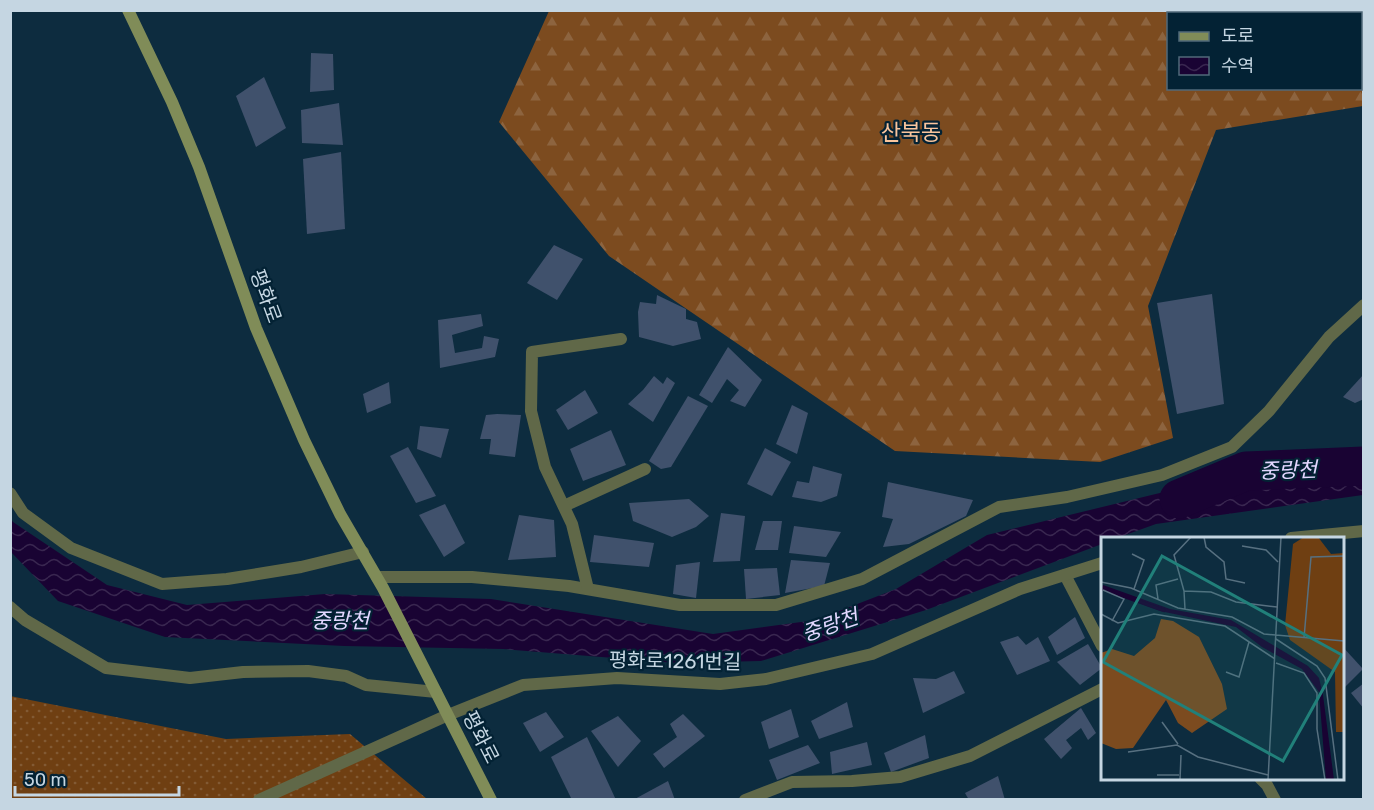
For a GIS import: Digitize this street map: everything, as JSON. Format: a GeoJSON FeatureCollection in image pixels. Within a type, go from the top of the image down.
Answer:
{"type":"FeatureCollection","features":[{"type":"Feature","properties":{"kind":"main road","name":"평화로"},"geometry":{"type":"LineString","coordinates":[[128,10],[172,102],[199,167],[256,328],[304,440],[340,514],[380,583],[491,800]]}},
{"type":"Feature","properties":{"kind":"street"},"geometry":{"type":"LineString","coordinates":[[380,583],[472,577],[569,586],[680,605],[776,605],[862,579],[999,507],[1067,497],[1162,475],[1232,447],[1269,411],[1329,337],[1364,305]]}},
{"type":"Feature","properties":{"kind":"street"},"geometry":{"type":"LineString","coordinates":[[588,589],[572,524],[545,467],[531,411],[532,352],[621,339]]}},
{"type":"Feature","properties":{"kind":"street"},"geometry":{"type":"LineString","coordinates":[[564,506],[645,470]]}},
{"type":"Feature","properties":{"kind":"street"},"geometry":{"type":"LineString","coordinates":[[10,493],[23,513],[71,548],[162,584],[226,579],[301,567],[363,552]]}},
{"type":"Feature","properties":{"kind":"street"},"geometry":{"type":"LineString","coordinates":[[1301,537],[1364,531]]}},
{"type":"Feature","properties":{"kind":"street","name":"평화로1261번길"},"geometry":{"type":"LineString","coordinates":[[259,800],[282,795],[448,715],[523,685],[617,678],[720,684],[766,680],[872,654],[1020,589],[1101,563]]}},
{"type":"Feature","properties":{"kind":"street"},"geometry":{"type":"LineString","coordinates":[[1065,575],[1101,644]]}},
{"type":"Feature","properties":{"kind":"street"},"geometry":{"type":"LineString","coordinates":[[10,607],[25,620],[105,668],[190,678],[243,672],[309,671],[346,676],[366,685],[436,692]]}},
{"type":"Feature","properties":{"kind":"street"},"geometry":{"type":"LineString","coordinates":[[745,800],[792,782],[900,777],[970,756],[1101,690]]}},
{"type":"Feature","properties":{"kind":"street"},"geometry":{"type":"LineString","coordinates":[[1262,780],[1275,800]]}},
{"type":"Feature","properties":{"kind":"shaded area"},"geometry":{"type":"Polygon","coordinates":[[[10,696],[226,739],[350,734],[427,799],[11,799],[10,696]]]}},
{"type":"Feature","properties":{"kind":"green space"},"geometry":{"type":"Polygon","coordinates":[[[549,11],[1363,11],[1363,106],[1216,130],[1148,306],[1173,438],[1100,462],[895,451],[609,256],[499,122],[549,11]]]}},
{"type":"Feature","properties":{"kind":"water","name":"중랑천"},"geometry":{"type":"Polygon","coordinates":[[[1364,463],[1363,495],[1156,524],[1120,537],[1101,537],[1101,544],[926,610],[761,661],[676,663],[503,649],[344,646],[165,637],[58,601],[11,552],[10,518],[107,585],[187,605],[325,594],[491,599],[713,634],[816,620],[896,589],[987,535],[1205,482],[1364,463]]]}},
{"type":"Feature","properties":{"kind":"building"},"geometry":{"type":"Polygon","coordinates":[[[311,53],[333,54],[334,90],[310,92],[311,53]]]}},
{"type":"Feature","properties":{"kind":"building"},"geometry":{"type":"Polygon","coordinates":[[[264,77],[286,128],[256,147],[236,96],[264,77]]]}},
{"type":"Feature","properties":{"kind":"building"},"geometry":{"type":"Polygon","coordinates":[[[339,103],[343,145],[302,143],[301,110],[339,103]]]}},
{"type":"Feature","properties":{"kind":"building"},"geometry":{"type":"Polygon","coordinates":[[[341,152],[345,229],[307,234],[303,159],[341,152]]]}},
{"type":"Feature","properties":{"kind":"building"},"geometry":{"type":"Polygon","coordinates":[[[554,245],[583,259],[557,300],[527,283],[554,245]]]}},
{"type":"Feature","properties":{"kind":"building"},"geometry":{"type":"Polygon","coordinates":[[[1212,294],[1224,404],[1177,414],[1157,303],[1212,294]]]}},
{"type":"Feature","properties":{"kind":"building"},"geometry":{"type":"Polygon","coordinates":[[[657,295],[686,309],[686,319],[697,322],[701,339],[673,346],[639,337],[640,302],[656,304],[657,295]]]}},
{"type":"Feature","properties":{"kind":"building"},"geometry":{"type":"Polygon","coordinates":[[[481,314],[483,326],[452,335],[455,353],[482,348],[484,336],[499,339],[495,357],[440,368],[438,320],[481,314]]]}},
{"type":"Feature","properties":{"kind":"building"},"geometry":{"type":"Polygon","coordinates":[[[728,347],[762,380],[745,407],[730,401],[739,390],[727,379],[712,403],[699,395],[728,347]]]}},
{"type":"Feature","properties":{"kind":"building"},"geometry":{"type":"Polygon","coordinates":[[[1364,374],[1364,399],[1355,403],[1343,397],[1364,374]]]}},
{"type":"Feature","properties":{"kind":"building"},"geometry":{"type":"Polygon","coordinates":[[[654,376],[663,384],[667,377],[675,383],[653,422],[628,404],[654,376]]]}},
{"type":"Feature","properties":{"kind":"building"},"geometry":{"type":"Polygon","coordinates":[[[389,382],[391,403],[367,413],[363,394],[389,382]]]}},
{"type":"Feature","properties":{"kind":"building"},"geometry":{"type":"Polygon","coordinates":[[[585,390],[598,413],[568,430],[556,410],[585,390]]]}},
{"type":"Feature","properties":{"kind":"building"},"geometry":{"type":"Polygon","coordinates":[[[688,396],[708,406],[671,467],[661,469],[649,461],[688,396]]]}},
{"type":"Feature","properties":{"kind":"building"},"geometry":{"type":"Polygon","coordinates":[[[792,405],[808,413],[797,454],[776,444],[792,405]]]}},
{"type":"Feature","properties":{"kind":"building"},"geometry":{"type":"Polygon","coordinates":[[[486,415],[521,415],[515,457],[489,454],[491,439],[480,439],[486,415]]]}},
{"type":"Feature","properties":{"kind":"building"},"geometry":{"type":"Polygon","coordinates":[[[420,426],[449,429],[441,458],[417,449],[420,426]]]}},
{"type":"Feature","properties":{"kind":"building"},"geometry":{"type":"Polygon","coordinates":[[[611,430],[626,465],[583,481],[570,449],[611,430]]]}},
{"type":"Feature","properties":{"kind":"building"},"geometry":{"type":"Polygon","coordinates":[[[408,447],[436,496],[416,503],[390,456],[408,447]]]}},
{"type":"Feature","properties":{"kind":"building"},"geometry":{"type":"Polygon","coordinates":[[[765,448],[791,462],[772,496],[747,484],[765,448]]]}},
{"type":"Feature","properties":{"kind":"building"},"geometry":{"type":"Polygon","coordinates":[[[813,466],[842,474],[837,496],[821,502],[792,497],[797,481],[809,483],[813,466]]]}},
{"type":"Feature","properties":{"kind":"building"},"geometry":{"type":"Polygon","coordinates":[[[888,482],[973,500],[966,516],[909,544],[883,547],[893,519],[882,517],[888,482]]]}},
{"type":"Feature","properties":{"kind":"building"},"geometry":{"type":"Polygon","coordinates":[[[689,499],[709,516],[696,527],[672,537],[633,521],[629,503],[689,499]]]}},
{"type":"Feature","properties":{"kind":"building"},"geometry":{"type":"Polygon","coordinates":[[[445,504],[465,543],[444,557],[419,515],[445,504]]]}},
{"type":"Feature","properties":{"kind":"building"},"geometry":{"type":"Polygon","coordinates":[[[721,513],[745,516],[740,561],[713,562],[721,513]]]}},
{"type":"Feature","properties":{"kind":"building"},"geometry":{"type":"Polygon","coordinates":[[[519,515],[554,520],[556,557],[508,560],[519,515]]]}},
{"type":"Feature","properties":{"kind":"building"},"geometry":{"type":"Polygon","coordinates":[[[763,521],[782,521],[778,550],[755,550],[763,521]]]}},
{"type":"Feature","properties":{"kind":"building"},"geometry":{"type":"Polygon","coordinates":[[[794,526],[841,532],[826,557],[789,553],[794,526]]]}},
{"type":"Feature","properties":{"kind":"building"},"geometry":{"type":"Polygon","coordinates":[[[594,535],[654,543],[649,567],[590,562],[594,535]]]}},
{"type":"Feature","properties":{"kind":"building"},"geometry":{"type":"Polygon","coordinates":[[[791,560],[830,563],[824,586],[785,593],[791,560]]]}},
{"type":"Feature","properties":{"kind":"building"},"geometry":{"type":"Polygon","coordinates":[[[700,562],[696,598],[673,594],[676,565],[700,562]]]}},
{"type":"Feature","properties":{"kind":"building"},"geometry":{"type":"Polygon","coordinates":[[[777,568],[780,595],[746,599],[744,569],[777,568]]]}},
{"type":"Feature","properties":{"kind":"building"},"geometry":{"type":"Polygon","coordinates":[[[1075,617],[1085,638],[1057,655],[1048,637],[1075,617]]]}},
{"type":"Feature","properties":{"kind":"building"},"geometry":{"type":"Polygon","coordinates":[[[1018,636],[1026,645],[1038,637],[1050,661],[1017,675],[1000,642],[1018,636]]]}},
{"type":"Feature","properties":{"kind":"building"},"geometry":{"type":"Polygon","coordinates":[[[1088,644],[1101,669],[1080,685],[1057,662],[1088,644]]]}},
{"type":"Feature","properties":{"kind":"building"},"geometry":{"type":"Polygon","coordinates":[[[1344,648],[1363,669],[1344,686],[1344,648]]]}},
{"type":"Feature","properties":{"kind":"building"},"geometry":{"type":"Polygon","coordinates":[[[954,671],[965,693],[923,713],[913,678],[936,679],[954,671]]]}},
{"type":"Feature","properties":{"kind":"building"},"geometry":{"type":"Polygon","coordinates":[[[1364,683],[1364,709],[1351,693],[1364,683]]]}},
{"type":"Feature","properties":{"kind":"building"},"geometry":{"type":"Polygon","coordinates":[[[847,702],[853,727],[819,739],[811,721],[847,702]]]}},
{"type":"Feature","properties":{"kind":"building"},"geometry":{"type":"Polygon","coordinates":[[[1081,708],[1096,733],[1088,740],[1081,728],[1066,740],[1072,748],[1061,759],[1044,739],[1081,708]]]}},
{"type":"Feature","properties":{"kind":"building"},"geometry":{"type":"Polygon","coordinates":[[[791,709],[799,737],[769,749],[761,722],[791,709]]]}},
{"type":"Feature","properties":{"kind":"building"},"geometry":{"type":"Polygon","coordinates":[[[546,712],[564,737],[540,752],[523,723],[546,712]]]}},
{"type":"Feature","properties":{"kind":"building"},"geometry":{"type":"Polygon","coordinates":[[[683,714],[705,736],[664,768],[653,754],[677,737],[670,724],[683,714]]]}},
{"type":"Feature","properties":{"kind":"building"},"geometry":{"type":"Polygon","coordinates":[[[618,716],[641,741],[618,767],[591,731],[618,716]]]}},
{"type":"Feature","properties":{"kind":"building"},"geometry":{"type":"Polygon","coordinates":[[[925,735],[929,758],[891,772],[884,753],[925,735]]]}},
{"type":"Feature","properties":{"kind":"building"},"geometry":{"type":"Polygon","coordinates":[[[587,737],[616,800],[572,800],[551,757],[587,737]]]}},
{"type":"Feature","properties":{"kind":"building"},"geometry":{"type":"Polygon","coordinates":[[[867,742],[872,765],[832,774],[830,752],[867,742]]]}},
{"type":"Feature","properties":{"kind":"building"},"geometry":{"type":"Polygon","coordinates":[[[808,745],[820,763],[777,780],[769,760],[808,745]]]}},
{"type":"Feature","properties":{"kind":"building"},"geometry":{"type":"Polygon","coordinates":[[[998,776],[1005,800],[969,800],[965,793],[998,776]]]}},
{"type":"Feature","properties":{"kind":"building"},"geometry":{"type":"Polygon","coordinates":[[[668,781],[675,800],[633,800],[668,781]]]}},
{"type":"Feature","properties":{"kind":"waterway","name":"중랑천"},"geometry":{"type":"LineString","coordinates":[[1179,499],[1246,471],[1364,466]]}},
{"type":"Feature","properties":{"kind":"district","name":"산북동"},"geometry":{"type":"Point","coordinates":[911,132]}}]}
